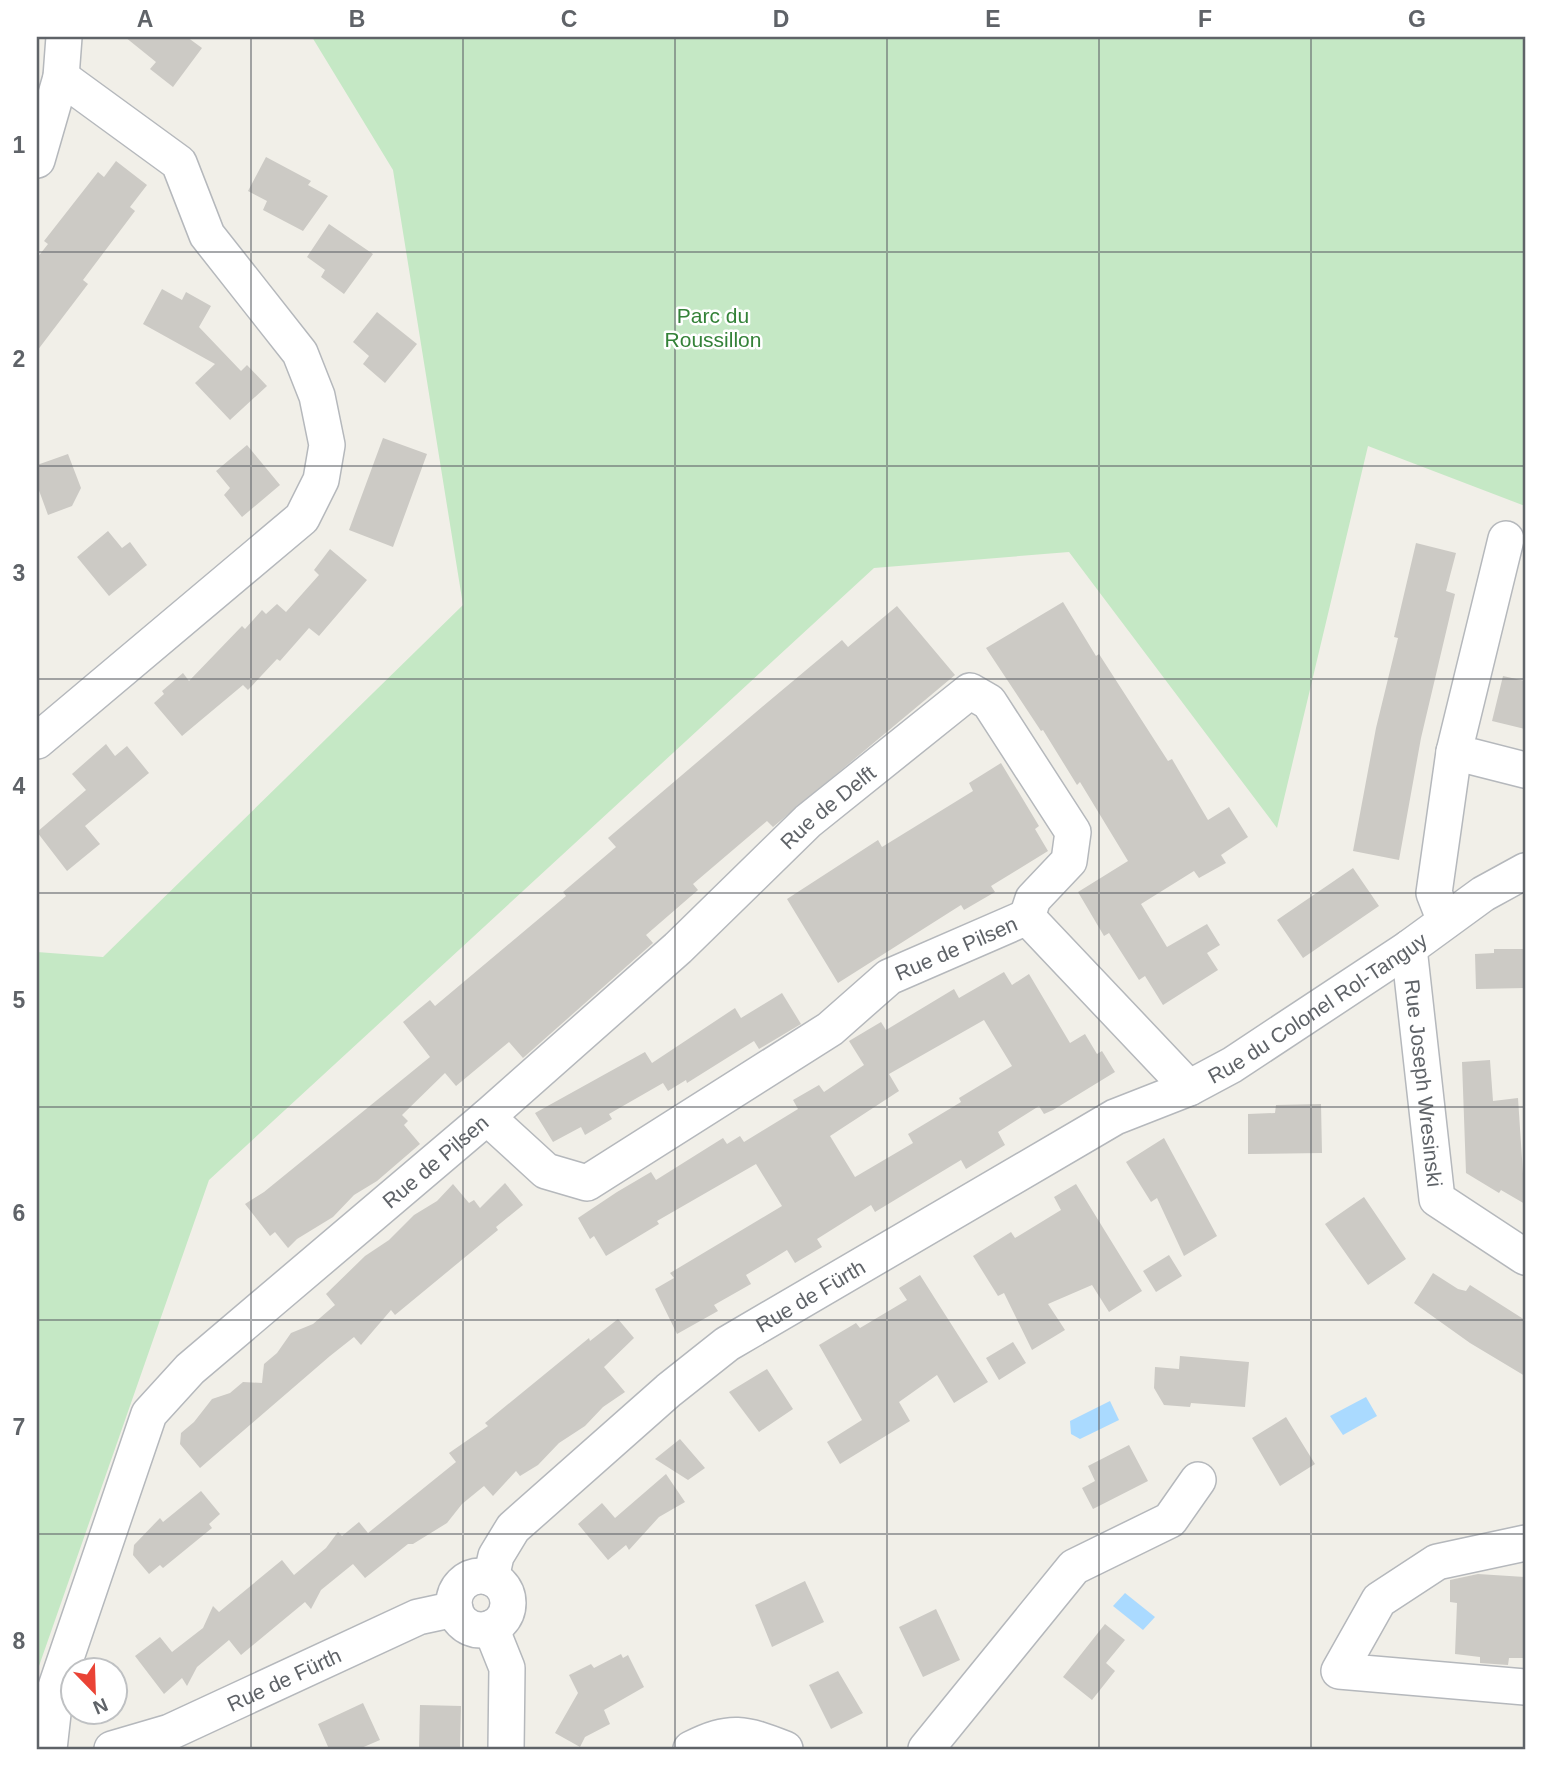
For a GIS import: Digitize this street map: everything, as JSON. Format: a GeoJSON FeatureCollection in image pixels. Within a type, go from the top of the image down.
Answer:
{"type":"FeatureCollection","features":[{"type":"Feature","properties":{"kind":"street"},"geometry":{"type":"LineString","coordinates":[[37,160],[61,77],[64,37]]}},
{"type":"Feature","properties":{"kind":"street"},"geometry":{"type":"LineString","coordinates":[[37,741],[302,518],[321,480],[327,445],[317,396],[300,353],[207,235],[179,163],[61,77]]}},
{"type":"Feature","properties":{"kind":"street","name":"Rue du Colonel Rol-Tanguy"},"geometry":{"type":"LineString","coordinates":[[1445,921],[1434,893],[1454,752],[1506,540]]}},
{"type":"Feature","properties":{"kind":"street","name":"Rue de Delft"},"geometry":{"type":"LineString","coordinates":[[487,1117],[678,948],[808,821],[970,691],[989,702],[1073,832],[1069,861],[1033,899],[1027,917]]}},
{"type":"Feature","properties":{"kind":"street"},"geometry":{"type":"LineString","coordinates":[[1454,752],[1525,770]]}},
{"type":"Feature","properties":{"kind":"street","name":"Rue du Colonel Rol-Tanguy"},"geometry":{"type":"LineString","coordinates":[[1189,1088],[1232,1065],[1409,948],[1483,894],[1525,872]]}},
{"type":"Feature","properties":{"kind":"street","name":"Rue de Pilsen"},"geometry":{"type":"LineString","coordinates":[[49,1749],[56,1687],[149,1414],[190,1369],[487,1117],[546,1171],[587,1183],[830,1029],[890,977],[1027,917],[1189,1088]]}},
{"type":"Feature","properties":{"kind":"street","name":"Rue Joseph Wresinski"},"geometry":{"type":"LineString","coordinates":[[1409,948],[1437,1199],[1525,1257]]}},
{"type":"Feature","properties":{"kind":"street","name":"Rue de Fürth"},"geometry":{"type":"LineString","coordinates":[[491,1578],[496,1556],[513,1528],[669,1390],[727,1344],[1115,1117],[1189,1088]]}},
{"type":"Feature","properties":{"kind":"street"},"geometry":{"type":"LineString","coordinates":[[926,1749],[1074,1567],[1170,1520],[1198,1480]]}},
{"type":"Feature","properties":{"kind":"street"},"geometry":{"type":"LineString","coordinates":[[1525,1543],[1437,1562],[1379,1600],[1339,1671],[1525,1686]]}},
{"type":"Feature","properties":{"kind":"street"},"geometry":{"type":"LineString","coordinates":[[477,1576],[491,1578],[502,1585],[508,1597],[507,1610],[501,1621],[491,1628],[468,1627],[455,1609],[455,1595],[463,1582],[477,1576]]}},
{"type":"Feature","properties":{"kind":"street","name":"Rue de Fürth"},"geometry":{"type":"LineString","coordinates":[[112,1749],[170,1732],[418,1617],[455,1609]]}},
{"type":"Feature","properties":{"kind":"street"},"geometry":{"type":"LineString","coordinates":[[491,1628],[507,1668],[506,1749]]}},
{"type":"Feature","properties":{"kind":"street"},"geometry":{"type":"LineString","coordinates":[[691,1749],[720,1734],[757,1738],[785,1749]]}},
{"type":"Feature","properties":{"kind":"green space","name":"Parc du Roussillon"},"geometry":{"type":"Polygon","coordinates":[[[312,37],[1525,37],[1525,506],[1368,446],[1277,828],[1069,552],[874,568],[209,1180],[39,1666],[37,952],[103,957],[463,605],[393,170],[312,37]]]}},
{"type":"Feature","properties":{"kind":"water"},"geometry":{"type":"Polygon","coordinates":[[[1366,1397],[1377,1416],[1343,1435],[1330,1416],[1366,1397]]]}},
{"type":"Feature","properties":{"kind":"water"},"geometry":{"type":"Polygon","coordinates":[[[1110,1401],[1119,1420],[1080,1439],[1071,1434],[1070,1421],[1110,1401]]]}},
{"type":"Feature","properties":{"kind":"water"},"geometry":{"type":"Polygon","coordinates":[[[1125,1593],[1155,1617],[1143,1630],[1113,1606],[1125,1593]]]}},
{"type":"Feature","properties":{"kind":"building"},"geometry":{"type":"Polygon","coordinates":[[[125,37],[187,37],[202,48],[173,87],[150,69],[156,62],[125,37]]]}},
{"type":"Feature","properties":{"kind":"building"},"geometry":{"type":"Polygon","coordinates":[[[266,157],[311,181],[308,185],[328,196],[303,231],[263,210],[267,201],[248,191],[266,157]]]}},
{"type":"Feature","properties":{"kind":"building"},"geometry":{"type":"Polygon","coordinates":[[[116,161],[147,185],[130,207],[135,211],[83,280],[88,284],[37,351],[37,258],[48,244],[44,241],[98,172],[104,177],[116,161]]]}},
{"type":"Feature","properties":{"kind":"building"},"geometry":{"type":"Polygon","coordinates":[[[329,224],[373,254],[344,294],[321,277],[325,270],[307,257],[329,224]]]}},
{"type":"Feature","properties":{"kind":"building"},"geometry":{"type":"Polygon","coordinates":[[[162,289],[182,300],[186,292],[211,306],[199,327],[241,371],[247,365],[267,386],[230,420],[195,383],[215,364],[143,324],[162,289]]]}},
{"type":"Feature","properties":{"kind":"building"},"geometry":{"type":"Polygon","coordinates":[[[377,312],[417,344],[385,383],[363,364],[369,356],[353,342],[377,312]]]}},
{"type":"Feature","properties":{"kind":"building"},"geometry":{"type":"Polygon","coordinates":[[[383,438],[427,454],[393,547],[349,530],[383,438]]]}},
{"type":"Feature","properties":{"kind":"building"},"geometry":{"type":"Polygon","coordinates":[[[247,445],[280,485],[242,517],[224,495],[230,488],[216,471],[247,445]]]}},
{"type":"Feature","properties":{"kind":"building"},"geometry":{"type":"Polygon","coordinates":[[[68,454],[81,488],[72,506],[48,515],[37,485],[37,465],[68,454]]]}},
{"type":"Feature","properties":{"kind":"building"},"geometry":{"type":"Polygon","coordinates":[[[108,531],[122,548],[130,542],[147,565],[109,596],[77,557],[108,531]]]}},
{"type":"Feature","properties":{"kind":"building"},"geometry":{"type":"Polygon","coordinates":[[[1416,543],[1456,553],[1446,591],[1455,594],[1421,738],[1399,860],[1353,851],[1376,728],[1398,638],[1394,637],[1416,543]]]}},
{"type":"Feature","properties":{"kind":"building"},"geometry":{"type":"Polygon","coordinates":[[[330,549],[367,580],[319,636],[309,628],[280,661],[277,659],[248,690],[243,685],[182,736],[154,703],[164,694],[162,691],[183,673],[189,681],[242,626],[245,629],[262,610],[266,614],[277,604],[286,612],[319,575],[314,570],[330,549]]]}},
{"type":"Feature","properties":{"kind":"building"},"geometry":{"type":"Polygon","coordinates":[[[1063,602],[1096,656],[1099,654],[1168,761],[1172,759],[1208,820],[1229,807],[1248,837],[1221,855],[1226,863],[1199,878],[1194,871],[1141,904],[1167,947],[1207,924],[1220,945],[1207,953],[1218,970],[1163,1005],[1145,976],[1139,980],[1109,933],[1104,936],[1078,892],[1128,861],[1080,782],[1077,785],[1043,730],[1041,731],[986,648],[1063,602]]]}},
{"type":"Feature","properties":{"kind":"building"},"geometry":{"type":"Polygon","coordinates":[[[897,606],[955,675],[773,827],[767,821],[693,884],[698,890],[646,935],[653,943],[523,1058],[509,1042],[456,1086],[445,1073],[402,1115],[408,1121],[404,1125],[420,1144],[377,1181],[354,1195],[333,1217],[297,1239],[288,1248],[275,1232],[270,1236],[245,1204],[264,1192],[430,1057],[403,1022],[430,1000],[435,1006],[566,896],[563,892],[616,847],[608,838],[762,707],[842,640],[848,647],[897,606]]]}},
{"type":"Feature","properties":{"kind":"building"},"geometry":{"type":"Polygon","coordinates":[[[1503,676],[1525,681],[1525,729],[1492,721],[1503,676]]]}},
{"type":"Feature","properties":{"kind":"building"},"geometry":{"type":"Polygon","coordinates":[[[106,744],[115,756],[127,746],[149,773],[85,826],[100,844],[67,871],[37,832],[86,790],[72,774],[106,744]]]}},
{"type":"Feature","properties":{"kind":"building"},"geometry":{"type":"Polygon","coordinates":[[[1001,763],[1039,826],[1035,829],[1048,851],[991,886],[995,892],[964,910],[961,905],[838,983],[787,899],[878,840],[882,847],[973,791],[969,783],[1001,763]]]}},
{"type":"Feature","properties":{"kind":"building"},"geometry":{"type":"Polygon","coordinates":[[[1353,868],[1379,906],[1303,958],[1277,920],[1353,868]]]}},
{"type":"Feature","properties":{"kind":"building"},"geometry":{"type":"Polygon","coordinates":[[[1494,949],[1525,949],[1525,988],[1476,989],[1475,954],[1494,953],[1494,949]]]}},
{"type":"Feature","properties":{"kind":"building"},"geometry":{"type":"Polygon","coordinates":[[[1004,972],[1012,985],[1029,974],[1070,1043],[1085,1034],[1097,1054],[1102,1051],[1115,1072],[1053,1110],[1044,1114],[1039,1106],[998,1132],[1005,1145],[966,1169],[961,1160],[875,1212],[871,1205],[817,1239],[822,1247],[795,1263],[787,1250],[746,1275],[751,1284],[714,1305],[718,1311],[677,1334],[655,1289],[674,1278],[670,1273],[782,1206],[756,1164],[657,1221],[659,1224],[606,1256],[594,1236],[590,1239],[578,1218],[617,1192],[651,1172],[656,1180],[723,1138],[727,1144],[740,1136],[744,1142],[798,1109],[793,1100],[819,1085],[824,1092],[864,1065],[849,1041],[881,1022],[886,1030],[954,989],[959,998],[1004,972]],[[984,1020],[889,1074],[899,1091],[830,1136],[855,1177],[913,1143],[908,1134],[961,1102],[959,1098],[1012,1066],[984,1020]]]}},
{"type":"Feature","properties":{"kind":"building"},"geometry":{"type":"Polygon","coordinates":[[[782,993],[801,1024],[759,1049],[754,1041],[687,1083],[686,1080],[668,1091],[663,1083],[609,1114],[612,1119],[585,1135],[581,1127],[553,1142],[535,1113],[645,1052],[652,1063],[735,1008],[741,1018],[782,993]]]}},
{"type":"Feature","properties":{"kind":"building"},"geometry":{"type":"Polygon","coordinates":[[[1490,1060],[1493,1101],[1518,1098],[1525,1204],[1501,1190],[1499,1193],[1466,1173],[1462,1062],[1490,1060]]]}},
{"type":"Feature","properties":{"kind":"building"},"geometry":{"type":"Polygon","coordinates":[[[1321,1104],[1322,1153],[1248,1154],[1248,1114],[1275,1113],[1276,1105],[1321,1104]]]}},
{"type":"Feature","properties":{"kind":"building"},"geometry":{"type":"Polygon","coordinates":[[[1164,1138],[1217,1236],[1184,1256],[1157,1198],[1151,1202],[1126,1162],[1164,1138]]]}},
{"type":"Feature","properties":{"kind":"building"},"geometry":{"type":"Polygon","coordinates":[[[505,1183],[523,1205],[496,1227],[498,1230],[395,1315],[391,1310],[361,1345],[354,1337],[330,1356],[200,1468],[180,1444],[181,1433],[194,1422],[212,1399],[230,1393],[243,1382],[262,1383],[264,1364],[277,1353],[291,1333],[313,1324],[335,1305],[326,1294],[365,1256],[389,1240],[414,1215],[437,1201],[453,1184],[469,1203],[474,1200],[480,1208],[505,1183]]]}},
{"type":"Feature","properties":{"kind":"building"},"geometry":{"type":"Polygon","coordinates":[[[1076,1184],[1142,1291],[1109,1312],[1092,1285],[1048,1304],[1065,1330],[1032,1350],[1004,1293],[998,1296],[973,1256],[1011,1232],[1015,1238],[1061,1210],[1054,1197],[1076,1184]]]}},
{"type":"Feature","properties":{"kind":"building"},"geometry":{"type":"Polygon","coordinates":[[[1364,1197],[1406,1259],[1368,1285],[1325,1224],[1364,1197]]]}},
{"type":"Feature","properties":{"kind":"building"},"geometry":{"type":"Polygon","coordinates":[[[1169,1255],[1182,1276],[1156,1292],[1143,1271],[1169,1255]]]}},
{"type":"Feature","properties":{"kind":"building"},"geometry":{"type":"Polygon","coordinates":[[[1433,1273],[1458,1289],[1466,1291],[1470,1285],[1525,1320],[1525,1376],[1470,1343],[1414,1303],[1433,1273]]]}},
{"type":"Feature","properties":{"kind":"building"},"geometry":{"type":"Polygon","coordinates":[[[920,1275],[988,1382],[954,1403],[937,1375],[899,1402],[910,1421],[840,1464],[827,1442],[862,1420],[819,1345],[856,1323],[860,1328],[907,1300],[899,1288],[920,1275]]]}},
{"type":"Feature","properties":{"kind":"building"},"geometry":{"type":"Polygon","coordinates":[[[618,1319],[634,1338],[604,1367],[625,1392],[603,1407],[585,1426],[559,1443],[538,1465],[520,1476],[516,1471],[493,1496],[484,1486],[462,1504],[447,1523],[413,1544],[408,1544],[365,1578],[353,1564],[321,1590],[311,1609],[305,1602],[241,1655],[229,1640],[197,1667],[187,1686],[182,1678],[164,1694],[135,1656],[160,1637],[172,1652],[203,1628],[213,1606],[219,1612],[282,1560],[294,1575],[326,1548],[338,1532],[342,1536],[359,1522],[368,1533],[456,1462],[449,1453],[488,1426],[485,1423],[589,1338],[590,1341],[618,1319]]]}},
{"type":"Feature","properties":{"kind":"building"},"geometry":{"type":"Polygon","coordinates":[[[1013,1342],[1026,1363],[999,1380],[986,1358],[1013,1342]]]}},
{"type":"Feature","properties":{"kind":"building"},"geometry":{"type":"Polygon","coordinates":[[[1180,1356],[1249,1362],[1245,1407],[1191,1403],[1190,1407],[1164,1405],[1154,1388],[1155,1367],[1179,1369],[1180,1356]]]}},
{"type":"Feature","properties":{"kind":"building"},"geometry":{"type":"Polygon","coordinates":[[[767,1369],[793,1409],[759,1432],[729,1392],[767,1369]]]}},
{"type":"Feature","properties":{"kind":"building"},"geometry":{"type":"Polygon","coordinates":[[[1286,1417],[1315,1464],[1280,1486],[1252,1438],[1286,1417]]]}},
{"type":"Feature","properties":{"kind":"building"},"geometry":{"type":"Polygon","coordinates":[[[680,1439],[705,1468],[688,1480],[655,1459],[680,1439]]]}},
{"type":"Feature","properties":{"kind":"building"},"geometry":{"type":"Polygon","coordinates":[[[1129,1445],[1148,1481],[1093,1509],[1082,1488],[1095,1481],[1088,1466],[1129,1445]]]}},
{"type":"Feature","properties":{"kind":"building"},"geometry":{"type":"Polygon","coordinates":[[[666,1474],[685,1502],[659,1517],[629,1550],[626,1545],[608,1560],[578,1524],[602,1503],[615,1518],[666,1474]]]}},
{"type":"Feature","properties":{"kind":"building"},"geometry":{"type":"Polygon","coordinates":[[[201,1491],[220,1514],[209,1524],[212,1528],[163,1568],[160,1565],[149,1574],[133,1555],[134,1545],[160,1518],[163,1522],[201,1491]]]}},
{"type":"Feature","properties":{"kind":"building"},"geometry":{"type":"Polygon","coordinates":[[[1478,1574],[1525,1577],[1525,1658],[1509,1658],[1508,1665],[1480,1663],[1480,1657],[1455,1654],[1457,1603],[1450,1602],[1450,1580],[1478,1574]]]}},
{"type":"Feature","properties":{"kind":"building"},"geometry":{"type":"Polygon","coordinates":[[[805,1581],[824,1622],[772,1647],[755,1605],[805,1581]]]}},
{"type":"Feature","properties":{"kind":"building"},"geometry":{"type":"Polygon","coordinates":[[[936,1609],[960,1660],[923,1677],[899,1627],[936,1609]]]}},
{"type":"Feature","properties":{"kind":"building"},"geometry":{"type":"Polygon","coordinates":[[[1105,1624],[1125,1640],[1106,1663],[1115,1671],[1092,1700],[1063,1677],[1105,1624]]]}},
{"type":"Feature","properties":{"kind":"building"},"geometry":{"type":"Polygon","coordinates":[[[621,1654],[623,1658],[628,1655],[644,1687],[604,1710],[610,1724],[585,1737],[580,1747],[555,1733],[578,1693],[569,1675],[591,1664],[594,1668],[621,1654]]]}},
{"type":"Feature","properties":{"kind":"building"},"geometry":{"type":"Polygon","coordinates":[[[838,1671],[863,1713],[831,1729],[809,1685],[838,1671]]]}},
{"type":"Feature","properties":{"kind":"building"},"geometry":{"type":"Polygon","coordinates":[[[363,1703],[380,1740],[359,1749],[329,1749],[318,1724],[363,1703]]]}},
{"type":"Feature","properties":{"kind":"building"},"geometry":{"type":"Polygon","coordinates":[[[420,1705],[461,1706],[460,1749],[419,1749],[420,1705]]]}}]}
